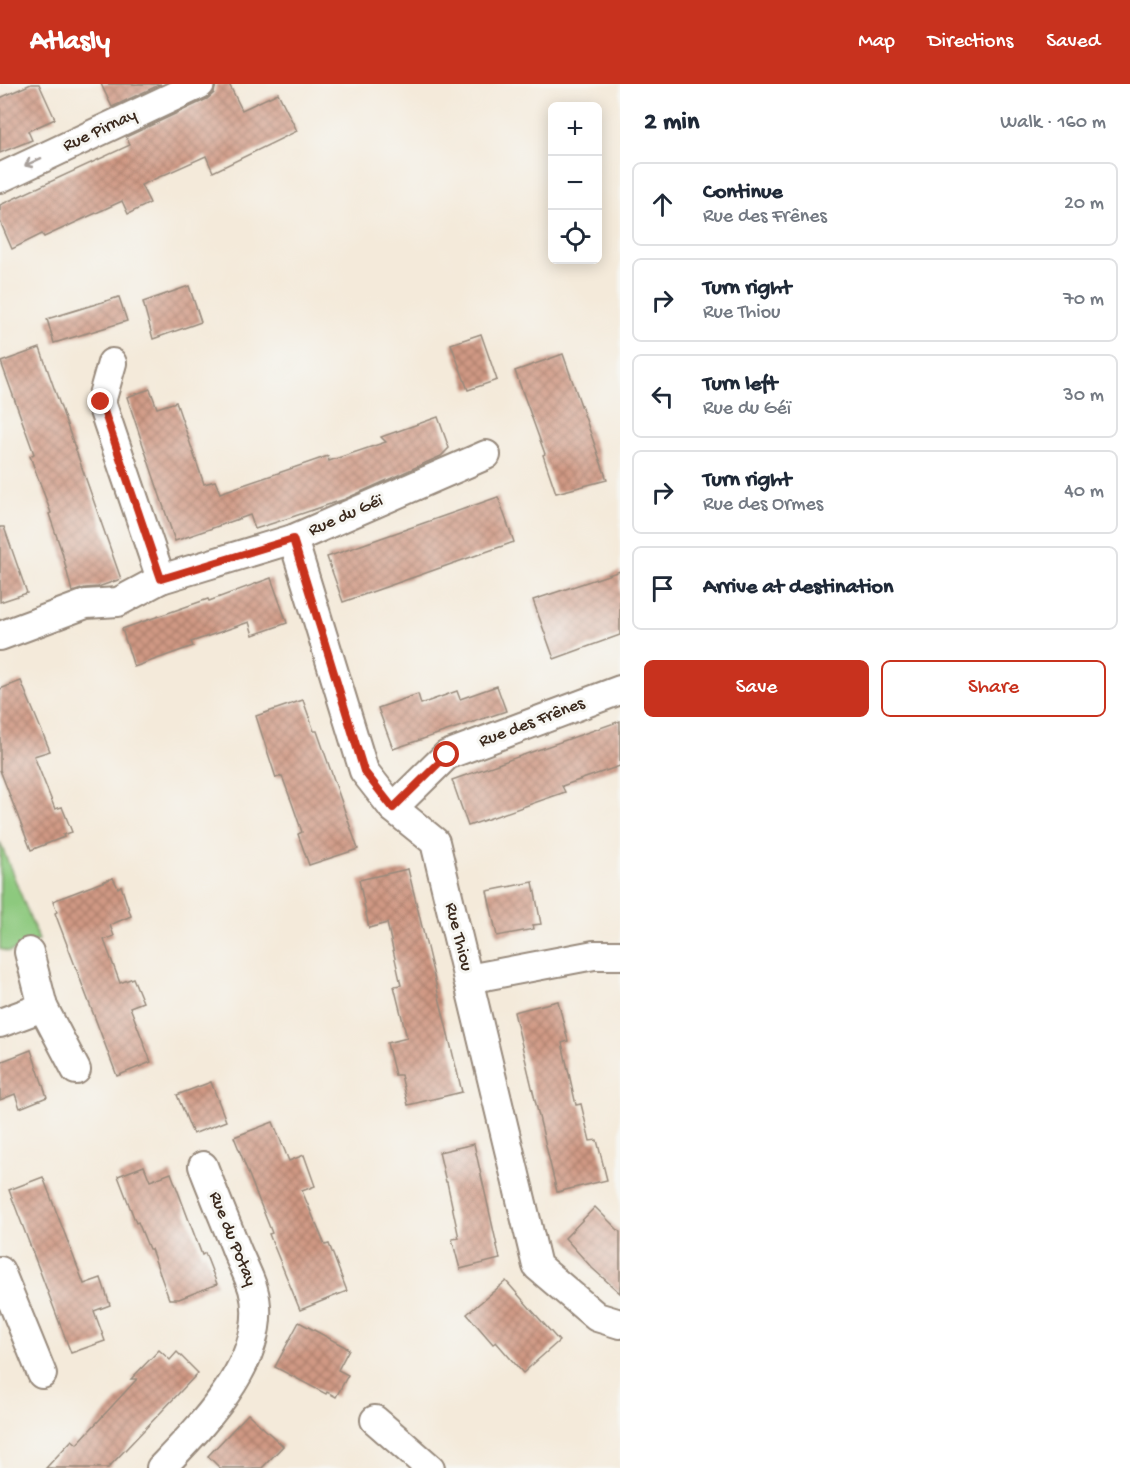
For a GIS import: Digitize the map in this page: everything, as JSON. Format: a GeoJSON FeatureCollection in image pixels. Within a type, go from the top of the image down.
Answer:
{"type":"FeatureCollection","features":[{"type":"Feature","properties":{"kind":"street","name":"Rue Pirnay"},"geometry":{"type":"LineString","coordinates":[[0,178],[200,84]]}},
{"type":"Feature","properties":{"kind":"street"},"geometry":{"type":"LineString","coordinates":[[112,363],[101,402],[161,579]]}},
{"type":"Feature","properties":{"kind":"street","name":"Rue du Géï"},"geometry":{"type":"LineString","coordinates":[[0,636],[86,604],[118,602],[161,579],[293,539],[486,455]]}},
{"type":"Feature","properties":{"kind":"street","name":"Rue Thiou"},"geometry":{"type":"LineString","coordinates":[[293,539],[364,771],[393,808],[435,842],[537,1266],[597,1317],[620,1324]]}},
{"type":"Feature","properties":{"kind":"street","name":"Rue des Frênes"},"geometry":{"type":"LineString","coordinates":[[393,808],[447,755],[620,690]]}},
{"type":"Feature","properties":{"kind":"street"},"geometry":{"type":"LineString","coordinates":[[29,952],[43,1007],[75,1070]]}},
{"type":"Feature","properties":{"kind":"street"},"geometry":{"type":"LineString","coordinates":[[468,979],[594,954],[620,956]]}},
{"type":"Feature","properties":{"kind":"street"},"geometry":{"type":"LineString","coordinates":[[0,1023],[43,1007]]}},
{"type":"Feature","properties":{"kind":"street","name":"Rue du Potay"},"geometry":{"type":"LineString","coordinates":[[166,1466],[221,1401],[240,1372],[251,1344],[255,1316],[253,1290],[202,1166]]}},
{"type":"Feature","properties":{"kind":"street"},"geometry":{"type":"LineString","coordinates":[[1,1278],[42,1374]]}},
{"type":"Feature","properties":{"kind":"street"},"geometry":{"type":"LineString","coordinates":[[375,1420],[430,1468]]}},
{"type":"Feature","properties":{"kind":"green space"},"geometry":{"type":"Polygon","coordinates":[[[0,842],[39,940],[9,952],[0,949],[0,842]]]}},
{"type":"Feature","properties":{"kind":"building"},"geometry":{"type":"Polygon","coordinates":[[[31,84],[39,84],[55,119],[28,131],[32,140],[0,153],[0,98],[31,84]]]}},
{"type":"Feature","properties":{"kind":"building"},"geometry":{"type":"Polygon","coordinates":[[[101,84],[161,84],[112,107],[101,84]]]}},
{"type":"Feature","properties":{"kind":"building"},"geometry":{"type":"Polygon","coordinates":[[[216,84],[229,84],[242,110],[278,93],[297,131],[213,172],[206,156],[141,185],[150,203],[128,214],[122,201],[12,249],[0,221],[0,205],[130,145],[126,137],[207,99],[214,93],[216,84]]]}},
{"type":"Feature","properties":{"kind":"building"},"geometry":{"type":"Polygon","coordinates":[[[189,286],[201,322],[153,339],[143,302],[189,286]]]}},
{"type":"Feature","properties":{"kind":"building"},"geometry":{"type":"Polygon","coordinates":[[[119,297],[127,321],[54,343],[47,319],[119,297]]]}},
{"type":"Feature","properties":{"kind":"building"},"geometry":{"type":"Polygon","coordinates":[[[481,334],[497,380],[468,390],[451,344],[481,334]]]}},
{"type":"Feature","properties":{"kind":"building"},"geometry":{"type":"Polygon","coordinates":[[[40,348],[121,579],[98,587],[72,592],[49,514],[51,513],[30,456],[34,454],[1,362],[40,348]]]}},
{"type":"Feature","properties":{"kind":"building"},"geometry":{"type":"Polygon","coordinates":[[[563,354],[607,480],[556,493],[543,455],[545,454],[515,371],[563,354]]]}},
{"type":"Feature","properties":{"kind":"building"},"geometry":{"type":"Polygon","coordinates":[[[150,389],[157,408],[176,402],[204,484],[215,481],[220,493],[328,456],[329,461],[386,442],[381,437],[438,417],[449,448],[441,456],[345,499],[255,529],[250,515],[175,541],[127,397],[150,389]]]}},
{"type":"Feature","properties":{"kind":"building"},"geometry":{"type":"Polygon","coordinates":[[[498,497],[514,542],[343,602],[327,557],[498,497]]]}},
{"type":"Feature","properties":{"kind":"building"},"geometry":{"type":"Polygon","coordinates":[[[0,527],[4,527],[27,593],[0,602],[0,527]]]}},
{"type":"Feature","properties":{"kind":"building"},"geometry":{"type":"Polygon","coordinates":[[[620,571],[620,635],[554,659],[533,600],[620,571]]]}},
{"type":"Feature","properties":{"kind":"building"},"geometry":{"type":"Polygon","coordinates":[[[271,578],[287,623],[253,635],[249,622],[191,642],[193,646],[134,667],[122,629],[271,578]]]}},
{"type":"Feature","properties":{"kind":"building"},"geometry":{"type":"Polygon","coordinates":[[[21,681],[50,751],[34,756],[55,809],[62,807],[72,832],[31,850],[0,770],[0,689],[21,681]]]}},
{"type":"Feature","properties":{"kind":"building"},"geometry":{"type":"Polygon","coordinates":[[[497,686],[506,711],[393,749],[378,708],[418,694],[421,704],[457,691],[460,699],[497,686]]]}},
{"type":"Feature","properties":{"kind":"building"},"geometry":{"type":"Polygon","coordinates":[[[303,700],[314,731],[317,731],[358,849],[309,865],[298,834],[302,832],[292,803],[282,776],[276,778],[256,716],[303,700]]]}},
{"type":"Feature","properties":{"kind":"building"},"geometry":{"type":"Polygon","coordinates":[[[620,721],[620,766],[562,786],[565,792],[468,826],[452,780],[620,721]]]}},
{"type":"Feature","properties":{"kind":"building"},"geometry":{"type":"Polygon","coordinates":[[[408,869],[462,1092],[408,1105],[401,1075],[395,1075],[387,1043],[407,1038],[394,986],[401,985],[387,923],[369,928],[359,880],[408,869]]]}},
{"type":"Feature","properties":{"kind":"building"},"geometry":{"type":"Polygon","coordinates":[[[113,878],[118,888],[121,886],[131,916],[110,925],[114,936],[104,940],[120,983],[133,978],[143,1002],[130,1007],[151,1062],[117,1076],[55,913],[57,912],[53,901],[113,878]]]}},
{"type":"Feature","properties":{"kind":"building"},"geometry":{"type":"Polygon","coordinates":[[[533,882],[541,924],[533,925],[534,929],[497,936],[487,891],[533,882]]]}},
{"type":"Feature","properties":{"kind":"building"},"geometry":{"type":"Polygon","coordinates":[[[558,1001],[568,1041],[562,1043],[576,1105],[581,1104],[590,1141],[597,1140],[607,1180],[557,1192],[514,1012],[558,1001]]]}},
{"type":"Feature","properties":{"kind":"building"},"geometry":{"type":"Polygon","coordinates":[[[31,1050],[47,1097],[20,1108],[15,1094],[0,1100],[0,1062],[31,1050]]]}},
{"type":"Feature","properties":{"kind":"building"},"geometry":{"type":"Polygon","coordinates":[[[211,1082],[226,1121],[193,1134],[177,1095],[211,1082]]]}},
{"type":"Feature","properties":{"kind":"building"},"geometry":{"type":"Polygon","coordinates":[[[273,1122],[289,1161],[304,1155],[315,1186],[302,1191],[325,1245],[329,1244],[347,1291],[300,1310],[269,1234],[272,1233],[234,1137],[273,1122]]]}},
{"type":"Feature","properties":{"kind":"building"},"geometry":{"type":"Polygon","coordinates":[[[474,1144],[500,1259],[460,1269],[452,1239],[459,1238],[439,1152],[474,1144]]]}},
{"type":"Feature","properties":{"kind":"building"},"geometry":{"type":"Polygon","coordinates":[[[144,1166],[150,1181],[171,1173],[202,1255],[205,1253],[217,1284],[179,1299],[169,1299],[151,1249],[149,1249],[138,1222],[136,1223],[118,1176],[144,1166]]]}},
{"type":"Feature","properties":{"kind":"building"},"geometry":{"type":"Polygon","coordinates":[[[43,1177],[84,1284],[101,1278],[110,1305],[94,1311],[105,1341],[71,1353],[9,1190],[43,1177]]]}},
{"type":"Feature","properties":{"kind":"building"},"geometry":{"type":"Polygon","coordinates":[[[595,1207],[620,1232],[620,1293],[592,1268],[565,1238],[595,1207]]]}},
{"type":"Feature","properties":{"kind":"building"},"geometry":{"type":"Polygon","coordinates":[[[506,1281],[559,1341],[523,1373],[467,1314],[506,1281]]]}},
{"type":"Feature","properties":{"kind":"building"},"geometry":{"type":"Polygon","coordinates":[[[299,1322],[349,1349],[338,1370],[348,1375],[336,1397],[275,1367],[299,1322]]]}},
{"type":"Feature","properties":{"kind":"building"},"geometry":{"type":"Polygon","coordinates":[[[159,1350],[170,1360],[177,1352],[198,1373],[108,1468],[46,1468],[72,1440],[77,1444],[137,1379],[131,1379],[159,1350]]]}},
{"type":"Feature","properties":{"kind":"building"},"geometry":{"type":"Polygon","coordinates":[[[248,1414],[283,1446],[262,1468],[220,1468],[208,1456],[248,1414]]]}},
{"type":"Feature","properties":{"kind":"route"},"geometry":{"type":"LineString","coordinates":[[101,402],[161,579],[293,539],[364,771],[393,808],[447,755]]}}]}
